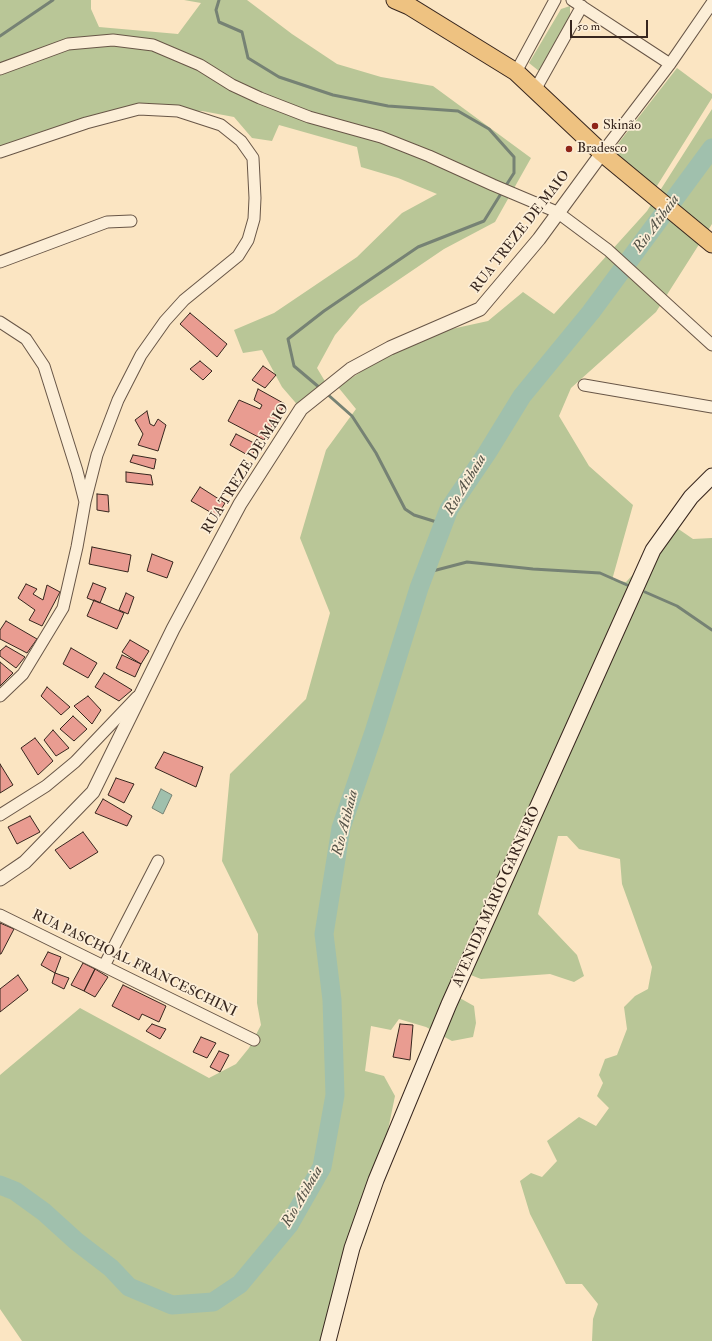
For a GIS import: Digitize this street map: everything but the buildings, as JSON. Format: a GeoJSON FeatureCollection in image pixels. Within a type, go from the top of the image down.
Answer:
{"type":"FeatureCollection","features":[{"type":"Feature","properties":{"kind":"main road"},"geometry":{"type":"LineString","coordinates":[[405,2],[516,72],[602,153],[711,244]]}},
{"type":"Feature","properties":{"kind":"main road","name":"AVENIDA MÁRIO GARNERO"},"geometry":{"type":"LineString","coordinates":[[328,1341],[352,1248],[374,1187],[449,1004],[653,550],[691,497],[712,476]]}},
{"type":"Feature","properties":{"kind":"street"},"geometry":{"type":"LineString","coordinates":[[516,72],[555,0]]}},
{"type":"Feature","properties":{"kind":"street"},"geometry":{"type":"LineString","coordinates":[[535,90],[577,3],[670,64]]}},
{"type":"Feature","properties":{"kind":"street"},"geometry":{"type":"LineString","coordinates":[[602,153],[670,64],[712,4]]}},
{"type":"Feature","properties":{"kind":"street"},"geometry":{"type":"LineString","coordinates":[[0,70],[68,44],[113,40],[153,45],[200,65],[232,85],[260,98],[309,116],[381,137],[429,156],[557,212],[608,250],[712,345]]}},
{"type":"Feature","properties":{"kind":"street"},"geometry":{"type":"LineString","coordinates":[[0,152],[86,123],[139,108],[178,111],[222,125],[241,141],[253,158],[255,198],[254,219],[248,240],[238,256],[184,300],[165,321],[141,355],[118,400],[97,456],[85,502],[77,547],[63,608],[22,674],[0,696]]}},
{"type":"Feature","properties":{"kind":"street","name":"RUA TREZE DE MAIO"},"geometry":{"type":"LineString","coordinates":[[0,879],[25,862],[93,792],[173,629],[240,504],[301,409],[351,369],[390,348],[480,309],[534,245],[602,153]]}},
{"type":"Feature","properties":{"kind":"street"},"geometry":{"type":"LineString","coordinates":[[0,262],[107,222],[131,221]]}},
{"type":"Feature","properties":{"kind":"street"},"geometry":{"type":"LineString","coordinates":[[0,322],[26,339],[44,366],[77,470],[85,502]]}},
{"type":"Feature","properties":{"kind":"street"},"geometry":{"type":"LineString","coordinates":[[584,385],[712,407]]}},
{"type":"Feature","properties":{"kind":"street"},"geometry":{"type":"LineString","coordinates":[[0,815],[46,786],[74,762],[142,692]]}},
{"type":"Feature","properties":{"kind":"street"},"geometry":{"type":"LineString","coordinates":[[104,966],[158,861]]}},
{"type":"Feature","properties":{"kind":"street","name":"RUA PASCHOAL FRANCESCHINI"},"geometry":{"type":"LineString","coordinates":[[0,915],[254,1040]]}},
{"type":"Feature","properties":{"kind":"shaded area"},"geometry":{"type":"Polygon","coordinates":[[[0,0],[91,0],[91,9],[99,27],[178,34],[201,3],[184,0],[247,0],[292,34],[337,64],[381,77],[433,86],[531,158],[495,222],[444,249],[360,306],[335,335],[317,368],[326,383],[301,409],[282,387],[262,350],[243,353],[234,330],[274,313],[357,257],[402,213],[437,194],[398,178],[361,167],[357,147],[279,125],[272,141],[252,138],[234,117],[202,111],[139,109],[0,156],[0,0]]]}},
{"type":"Feature","properties":{"kind":"shaded area"},"geometry":{"type":"Polygon","coordinates":[[[570,6],[570,16],[539,71],[529,63],[561,9],[570,6]]]}},
{"type":"Feature","properties":{"kind":"shaded area"},"geometry":{"type":"Polygon","coordinates":[[[677,68],[712,94],[712,98],[655,189],[610,154],[677,68]]]}},
{"type":"Feature","properties":{"kind":"shaded area"},"geometry":{"type":"Polygon","coordinates":[[[712,109],[712,224],[656,312],[571,388],[559,416],[589,466],[633,505],[612,580],[626,582],[677,528],[693,539],[712,538],[712,1341],[592,1341],[593,1319],[598,1304],[582,1284],[566,1284],[530,1214],[520,1181],[531,1173],[542,1177],[557,1161],[547,1141],[579,1117],[596,1126],[609,1108],[597,1096],[603,1083],[599,1075],[605,1059],[617,1055],[627,1029],[624,1007],[635,996],[648,989],[652,967],[622,884],[620,859],[579,849],[567,836],[558,836],[538,914],[577,955],[584,976],[574,982],[550,974],[481,979],[468,974],[458,997],[474,1006],[476,1023],[473,1037],[452,1041],[426,1027],[399,1019],[391,1030],[371,1026],[365,1071],[384,1076],[395,1096],[367,1232],[323,1341],[22,1341],[0,1309],[0,1075],[80,1008],[209,1078],[236,1064],[249,1048],[261,1025],[257,1003],[258,934],[222,861],[230,774],[306,699],[330,613],[300,538],[326,450],[356,409],[338,387],[389,353],[447,330],[488,321],[523,292],[554,314],[647,211],[712,109]]]}},
{"type":"Feature","properties":{"kind":"shaded area"},"geometry":{"type":"Polygon","coordinates":[[[161,789],[172,795],[163,814],[152,808],[161,789]]]}},
{"type":"Feature","properties":{"kind":"waterway"},"geometry":{"type":"LineString","coordinates":[[0,36],[53,0]]}},
{"type":"Feature","properties":{"kind":"waterway"},"geometry":{"type":"LineString","coordinates":[[219,0],[216,10],[219,22],[242,32],[248,58],[279,77],[333,95],[388,106],[458,111],[489,129],[514,157],[514,173],[505,187]]}},
{"type":"Feature","properties":{"kind":"waterway","name":"Rio Atibaia"},"geometry":{"type":"LineString","coordinates":[[0,1185],[15,1191],[44,1212],[76,1241],[111,1268],[129,1287],[172,1305],[213,1302],[240,1284],[289,1225],[322,1167],[335,1095],[332,1000],[324,934],[341,828],[374,732],[419,588],[449,509],[487,453],[522,396],[591,312],[712,148]]}},
{"type":"Feature","properties":{"kind":"waterway"},"geometry":{"type":"LineString","coordinates":[[320,388],[294,366],[288,339],[324,311],[418,247],[484,221],[502,192]]}},
{"type":"Feature","properties":{"kind":"waterway"},"geometry":{"type":"LineString","coordinates":[[326,393],[352,416],[376,453],[405,509],[414,515],[443,524]]}},
{"type":"Feature","properties":{"kind":"waterway"},"geometry":{"type":"LineString","coordinates":[[425,573],[467,562],[533,569],[600,573],[627,585]]}},
{"type":"Feature","properties":{"kind":"waterway"},"geometry":{"type":"LineString","coordinates":[[645,592],[677,606],[712,630]]}},
{"type":"Feature","properties":{"kind":"place","name":"Skinão"},"geometry":{"type":"Point","coordinates":[595,126]}},
{"type":"Feature","properties":{"kind":"place","name":"Bradesco"},"geometry":{"type":"Point","coordinates":[569,149]}}]}
